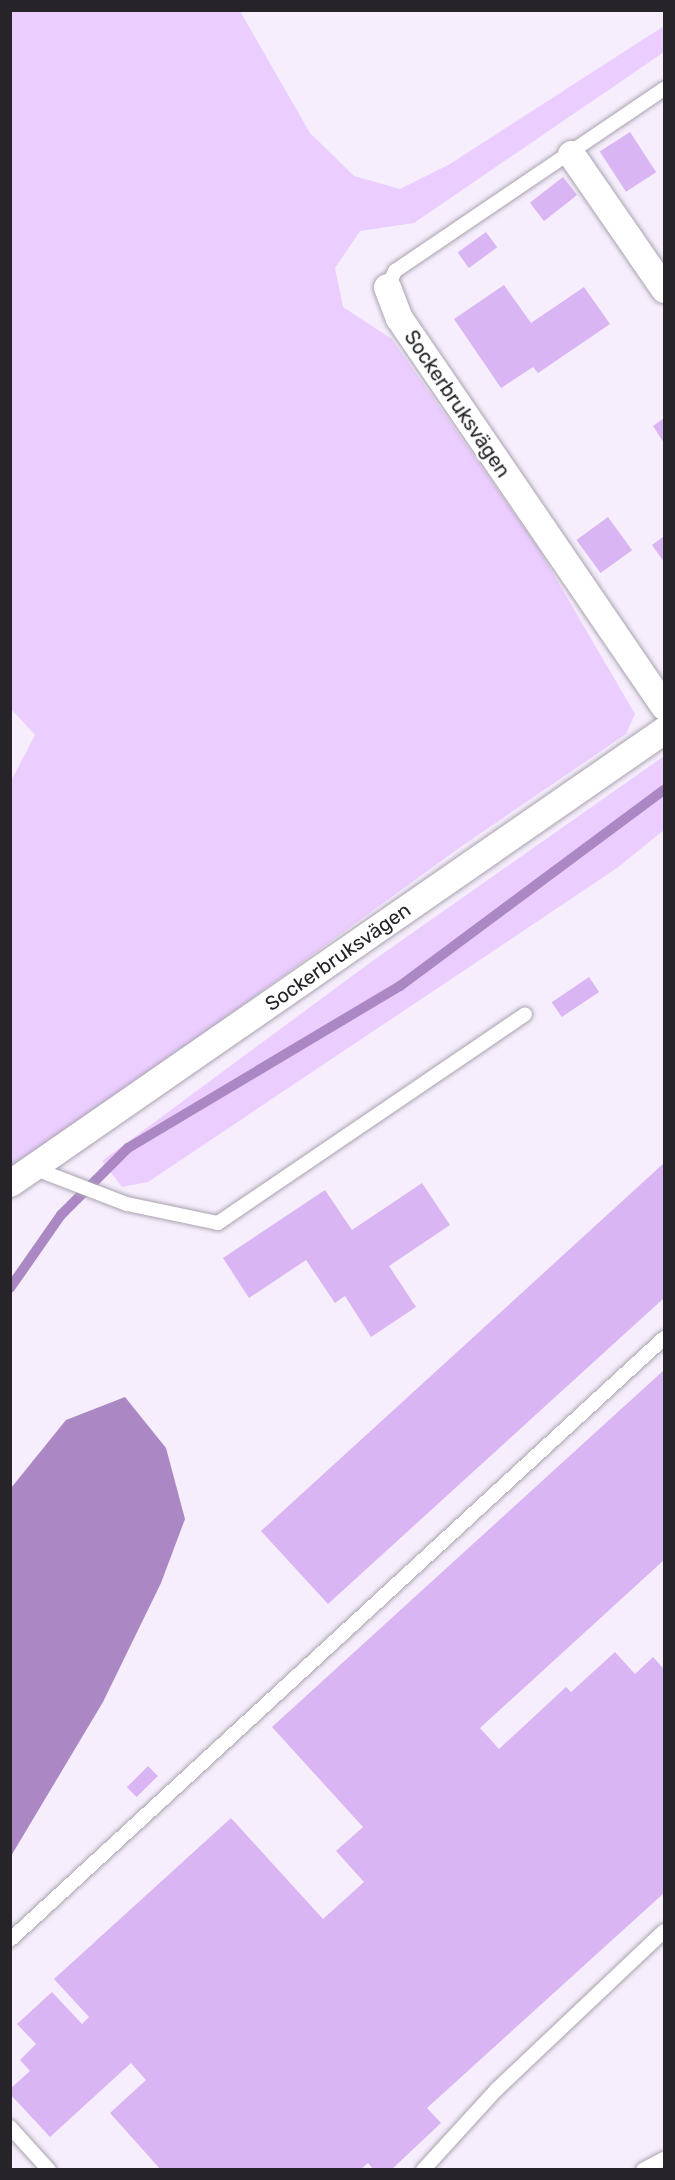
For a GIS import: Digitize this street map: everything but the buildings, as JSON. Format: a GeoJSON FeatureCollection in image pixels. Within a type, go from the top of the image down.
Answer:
{"type":"FeatureCollection","features":[{"type":"Feature","properties":{"kind":"street"},"geometry":{"type":"LineString","coordinates":[[571,154],[664,289]]}},
{"type":"Feature","properties":{"kind":"street","name":"Sockerbruksvägen"},"geometry":{"type":"LineString","coordinates":[[387,286],[399,318],[664,706]]}},
{"type":"Feature","properties":{"kind":"street","name":"Sockerbruksvägen"},"geometry":{"type":"LineString","coordinates":[[10,1183],[664,730]]}},
{"type":"Feature","properties":{"kind":"lane","name":"Sockerbruksvägen"},"geometry":{"type":"LineString","coordinates":[[387,286],[395,271],[664,89]]}},
{"type":"Feature","properties":{"kind":"lane"},"geometry":{"type":"LineString","coordinates":[[33,1168],[127,1204],[218,1223],[525,1014]]}},
{"type":"Feature","properties":{"kind":"lane"},"geometry":{"type":"LineString","coordinates":[[10,1940],[664,1338]]}},
{"type":"Feature","properties":{"kind":"lane"},"geometry":{"type":"LineString","coordinates":[[423,2169],[497,2089],[664,1931]]}},
{"type":"Feature","properties":{"kind":"lane"},"geometry":{"type":"LineString","coordinates":[[10,2127],[49,2169]]}},
{"type":"Feature","properties":{"kind":"lane"},"geometry":{"type":"LineString","coordinates":[[643,2169],[664,2159]]}},
{"type":"Feature","properties":{"kind":"shaded area"},"geometry":{"type":"Polygon","coordinates":[[[11,11],[240,11],[310,133],[354,176],[400,189],[450,164],[664,26],[664,52],[414,223],[360,231],[335,268],[343,307],[392,339],[537,546],[635,714],[626,734],[459,848],[60,1138],[11,1167],[11,781],[35,735],[11,709],[11,11]]]}},
{"type":"Feature","properties":{"kind":"shaded area"},"geometry":{"type":"Polygon","coordinates":[[[664,756],[664,830],[617,868],[148,1182],[122,1187],[102,1161],[371,962],[664,756]]]}},
{"type":"Feature","properties":{"kind":"shaded area"},"geometry":{"type":"Polygon","coordinates":[[[125,1397],[166,1448],[185,1519],[161,1583],[103,1702],[11,1856],[11,1488],[66,1420],[125,1397]]]}},
{"type":"Feature","properties":{"kind":"waterway"},"geometry":{"type":"LineString","coordinates":[[10,1288],[61,1215],[128,1148],[400,986],[664,790]]}}]}
